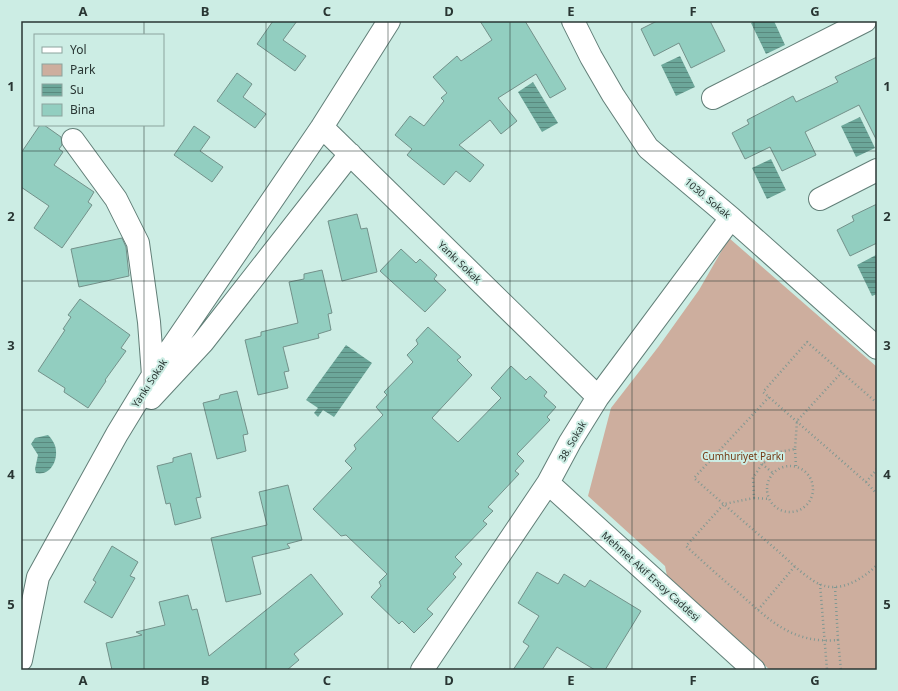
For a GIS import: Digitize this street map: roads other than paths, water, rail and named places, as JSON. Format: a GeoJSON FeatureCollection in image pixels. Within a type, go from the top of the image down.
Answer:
{"type":"FeatureCollection","features":[{"type":"Feature","properties":{"kind":"street","name":"Yankı Sokak"},"geometry":{"type":"LineString","coordinates":[[21,660],[38,577],[117,434],[153,375],[322,127],[389,21]]}},
{"type":"Feature","properties":{"kind":"street","name":"1030. Sokak"},"geometry":{"type":"LineString","coordinates":[[574,21],[591,57],[648,148],[731,218],[877,348]]}},
{"type":"Feature","properties":{"kind":"street"},"geometry":{"type":"LineString","coordinates":[[713,98],[865,21]]}},
{"type":"Feature","properties":{"kind":"street","name":"Yankı Sokak"},"geometry":{"type":"LineString","coordinates":[[322,127],[598,397]]}},
{"type":"Feature","properties":{"kind":"street"},"geometry":{"type":"LineString","coordinates":[[73,140],[116,199],[138,244],[149,322],[153,375]]}},
{"type":"Feature","properties":{"kind":"street"},"geometry":{"type":"LineString","coordinates":[[117,434],[203,342],[350,154]]}},
{"type":"Feature","properties":{"kind":"street"},"geometry":{"type":"LineString","coordinates":[[820,199],[877,170]]}},
{"type":"Feature","properties":{"kind":"street","name":"38. Sokak"},"geometry":{"type":"LineString","coordinates":[[422,670],[548,483],[570,442],[598,397],[731,218]]}},
{"type":"Feature","properties":{"kind":"street","name":"Mehmet Akif Ersoy Caddesi"},"geometry":{"type":"LineString","coordinates":[[548,483],[754,670]]}},
{"type":"Feature","properties":{"kind":"water"},"geometry":{"type":"Polygon","coordinates":[[[754,21],[774,21],[785,45],[766,54],[751,23],[754,21]]]}},
{"type":"Feature","properties":{"kind":"water"},"geometry":{"type":"Polygon","coordinates":[[[680,56],[695,87],[676,96],[661,65],[680,56]]]}},
{"type":"Feature","properties":{"kind":"water"},"geometry":{"type":"Polygon","coordinates":[[[533,82],[558,123],[542,132],[518,92],[533,82]]]}},
{"type":"Feature","properties":{"kind":"water"},"geometry":{"type":"Polygon","coordinates":[[[860,117],[875,148],[856,157],[841,126],[860,117]]]}},
{"type":"Feature","properties":{"kind":"water"},"geometry":{"type":"Polygon","coordinates":[[[771,159],[786,190],[767,199],[752,168],[771,159]]]}},
{"type":"Feature","properties":{"kind":"water"},"geometry":{"type":"Polygon","coordinates":[[[876,255],[877,294],[872,296],[857,265],[876,255]]]}},
{"type":"Feature","properties":{"kind":"water"},"geometry":{"type":"Polygon","coordinates":[[[346,345],[372,363],[334,417],[323,410],[318,417],[314,413],[318,408],[306,400],[346,345]]]}},
{"type":"Feature","properties":{"kind":"water"},"geometry":{"type":"Polygon","coordinates":[[[48,435],[52,440],[56,451],[54,464],[45,473],[36,473],[35,469],[38,455],[31,444],[35,438],[48,435]]]}},
{"type":"Feature","properties":{"kind":"park label","name":"Cumhuriyet Parkı"},"geometry":{"type":"Point","coordinates":[743,456]}}]}
